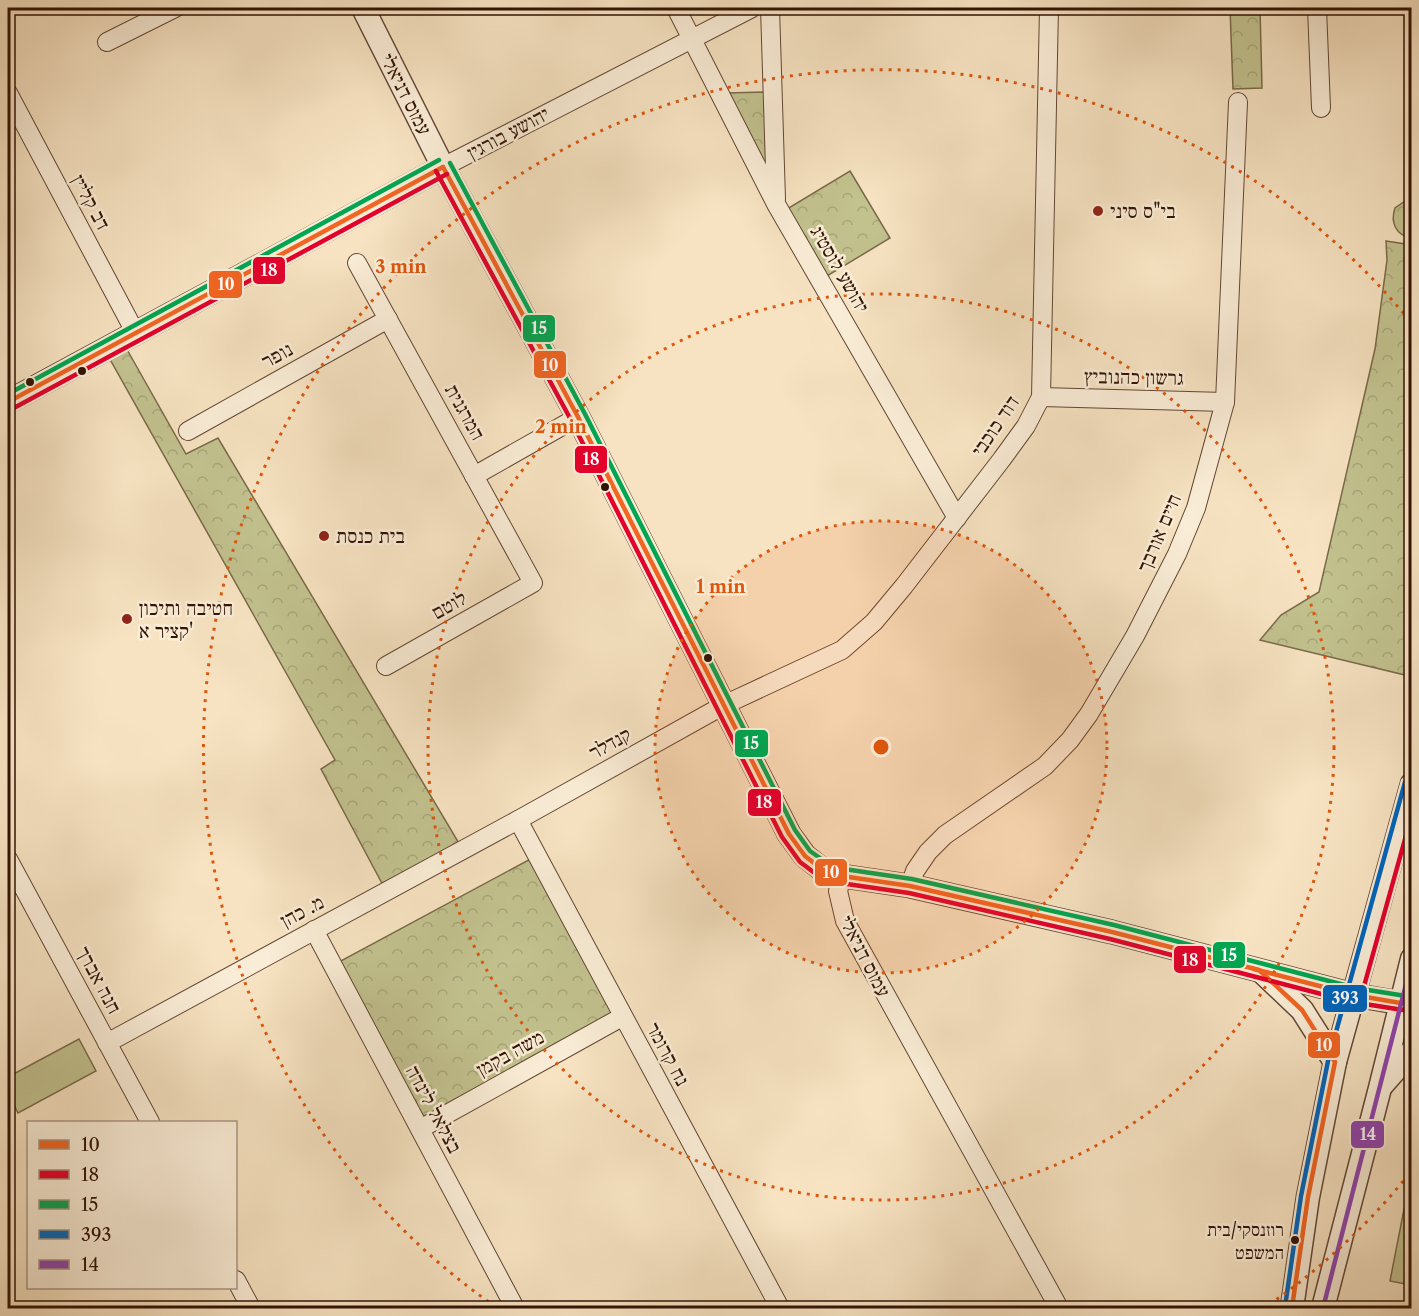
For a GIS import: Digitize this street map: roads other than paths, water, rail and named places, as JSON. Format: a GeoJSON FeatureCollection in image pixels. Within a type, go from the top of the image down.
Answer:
{"type":"FeatureCollection","features":[{"type":"Feature","properties":{"kind":"street"},"geometry":{"type":"LineString","coordinates":[[107,42],[175,8]]}},
{"type":"Feature","properties":{"kind":"street","name":"עמוס דניאלי"},"geometry":{"type":"LineString","coordinates":[[363,8],[443,167],[578,417],[789,834],[805,856],[823,870],[842,876],[838,891],[845,921],[1059,1308]]}},
{"type":"Feature","properties":{"kind":"street","name":"יהושע לוסטיג"},"geometry":{"type":"LineString","coordinates":[[676,8],[776,204],[957,518]]}},
{"type":"Feature","properties":{"kind":"street","name":"יהושע בורגין"},"geometry":{"type":"LineString","coordinates":[[8,402],[443,167],[752,8]]}},
{"type":"Feature","properties":{"kind":"street"},"geometry":{"type":"LineString","coordinates":[[770,8],[776,204]]}},
{"type":"Feature","properties":{"kind":"street","name":"דוד כוכבי"},"geometry":{"type":"LineString","coordinates":[[724,705],[842,650],[874,622],[1014,442],[1041,397],[1049,8]]}},
{"type":"Feature","properties":{"kind":"street"},"geometry":{"type":"LineString","coordinates":[[1317,8],[1321,108]]}},
{"type":"Feature","properties":{"kind":"street","name":"דב קליין"},"geometry":{"type":"LineString","coordinates":[[8,93],[135,332]]}},
{"type":"Feature","properties":{"kind":"street","name":"חיים אורבך"},"geometry":{"type":"LineString","coordinates":[[910,886],[915,871],[928,852],[945,835],[1045,766],[1070,740],[1089,714],[1135,636],[1177,554],[1196,508],[1225,402],[1238,102]]}},
{"type":"Feature","properties":{"kind":"street","name":"המרגנית"},"geometry":{"type":"LineString","coordinates":[[357,263],[533,583]]}},
{"type":"Feature","properties":{"kind":"street","name":"נופר"},"geometry":{"type":"LineString","coordinates":[[188,430],[388,319]]}},
{"type":"Feature","properties":{"kind":"street","name":"גרשון כהנוביץ"},"geometry":{"type":"LineString","coordinates":[[1041,397],[1225,402]]}},
{"type":"Feature","properties":{"kind":"street"},"geometry":{"type":"LineString","coordinates":[[474,476],[578,417]]}},
{"type":"Feature","properties":{"kind":"street","name":"לוטם"},"geometry":{"type":"LineString","coordinates":[[386,666],[533,583]]}},
{"type":"Feature","properties":{"kind":"street","name":"קנדלר"},"geometry":{"type":"LineString","coordinates":[[518,820],[724,705]]}},
{"type":"Feature","properties":{"kind":"street"},"geometry":{"type":"LineString","coordinates":[[1292,1308],[1308,1197],[1335,1062],[1412,784]]}},
{"type":"Feature","properties":{"kind":"street","name":"מ. כהן"},"geometry":{"type":"LineString","coordinates":[[107,1043],[518,820]]}},
{"type":"Feature","properties":{"kind":"street","name":"נח קרומר"},"geometry":{"type":"LineString","coordinates":[[518,820],[780,1308]]}},
{"type":"Feature","properties":{"kind":"street","name":"חנה אברך"},"geometry":{"type":"LineString","coordinates":[[8,859],[149,1121]]}},
{"type":"Feature","properties":{"kind":"street"},"geometry":{"type":"LineString","coordinates":[[842,876],[910,886],[1112,932],[1354,995],[1407,1004]]}},
{"type":"Feature","properties":{"kind":"street","name":"בצלאל לינדה"},"geometry":{"type":"LineString","coordinates":[[314,930],[515,1308]]}},
{"type":"Feature","properties":{"kind":"street"},"geometry":{"type":"LineString","coordinates":[[1323,1308],[1380,1088],[1407,1004],[1412,959]]}},
{"type":"Feature","properties":{"kind":"street"},"geometry":{"type":"LineString","coordinates":[[1260,970],[1302,1010],[1335,1062]]}},
{"type":"Feature","properties":{"kind":"street","name":"משה בקמן"},"geometry":{"type":"LineString","coordinates":[[420,1129],[622,1017]]}},
{"type":"Feature","properties":{"kind":"street"},"geometry":{"type":"LineString","coordinates":[[1380,1088],[1412,1051]]}},
{"type":"Feature","properties":{"kind":"street"},"geometry":{"type":"LineString","coordinates":[[237,1282],[251,1308]]}},
{"type":"Feature","properties":{"kind":"place","name":"בי\"ס סיני"},"geometry":{"type":"Point","coordinates":[1098,211]}},
{"type":"Feature","properties":{"kind":"place","name":"בית כנסת"},"geometry":{"type":"Point","coordinates":[324,536]}},
{"type":"Feature","properties":{"kind":"place","name":"חטיבה ותיכון קציר א'"},"geometry":{"type":"Point","coordinates":[127,619]}},
{"type":"Feature","properties":{"kind":"place","name":"רוזנסקי/בית המשפט"},"geometry":{"type":"Point","coordinates":[1295,1240]}}]}
